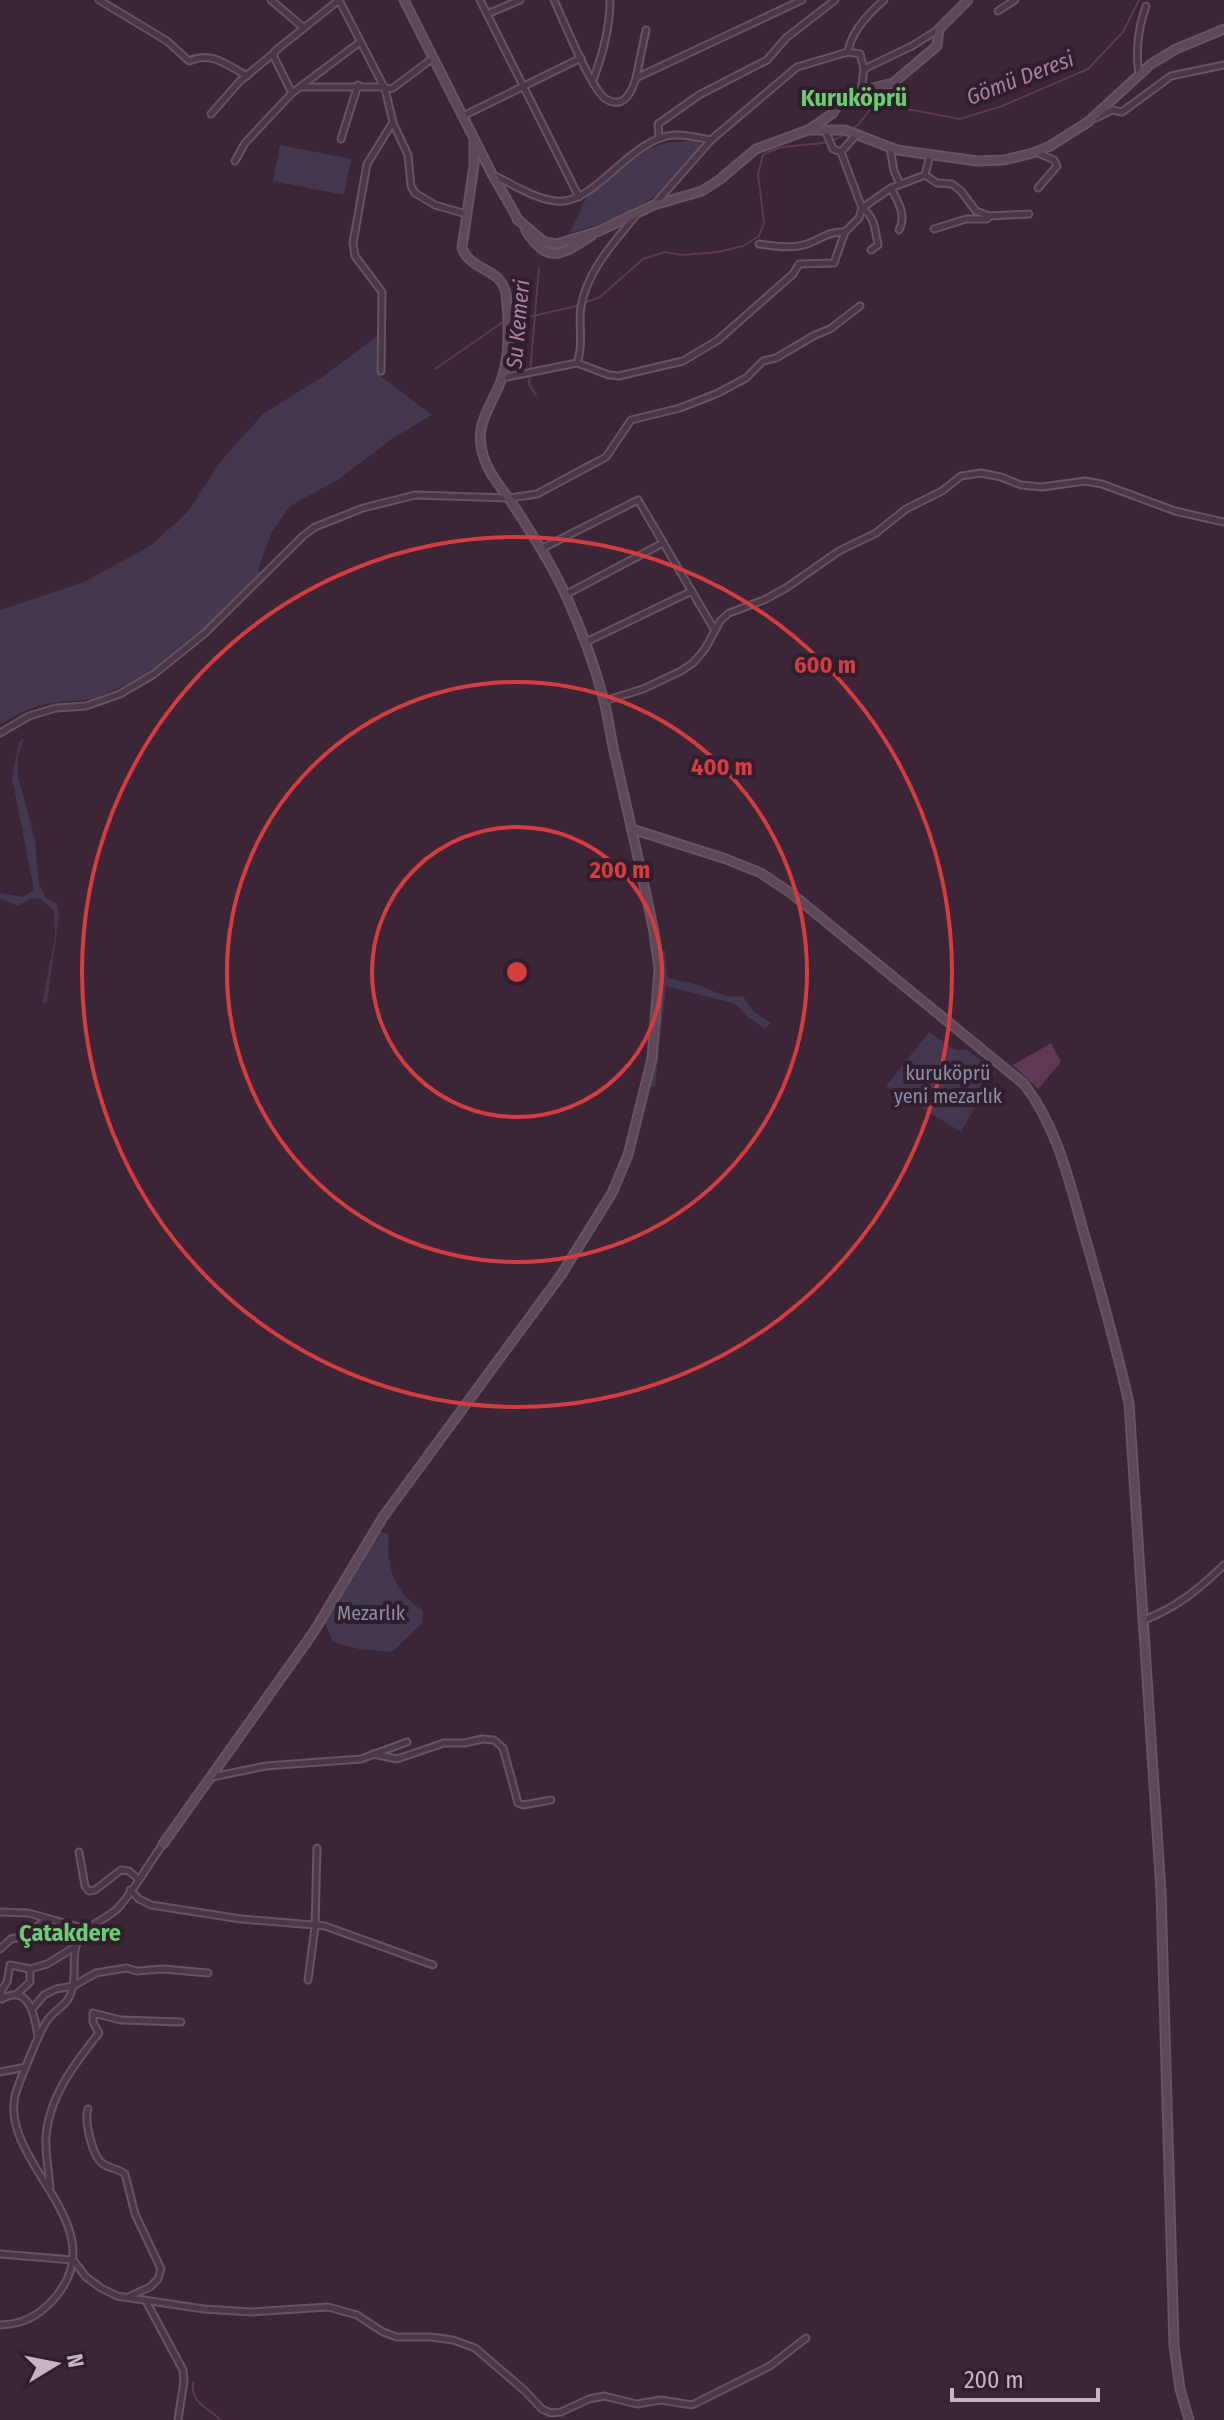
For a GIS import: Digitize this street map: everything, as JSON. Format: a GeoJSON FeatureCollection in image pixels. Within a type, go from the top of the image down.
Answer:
{"type":"FeatureCollection","features":[{"type":"Feature","properties":{"kind":"street"},"geometry":{"type":"LineString","coordinates":[[99,0],[167,41],[189,61],[198,57],[217,59],[247,76]]}},
{"type":"Feature","properties":{"kind":"street"},"geometry":{"type":"LineString","coordinates":[[271,0],[304,28]]}},
{"type":"Feature","properties":{"kind":"street"},"geometry":{"type":"LineString","coordinates":[[211,114],[247,76],[339,0],[384,88],[393,122],[408,155],[411,186],[415,193],[435,205],[466,214]]}},
{"type":"Feature","properties":{"kind":"street"},"geometry":{"type":"LineString","coordinates":[[404,0],[517,219],[538,238],[549,243],[599,231],[654,205],[702,191],[756,149],[808,130],[833,113],[839,103],[861,91],[893,83],[937,46],[939,29]]}},
{"type":"Feature","properties":{"kind":"street"},"geometry":{"type":"LineString","coordinates":[[480,0],[579,197]]}},
{"type":"Feature","properties":{"kind":"street"},"geometry":{"type":"LineString","coordinates":[[487,14],[520,0]]}},
{"type":"Feature","properties":{"kind":"street"},"geometry":{"type":"LineString","coordinates":[[554,0],[603,96],[619,101],[631,94],[646,30]]}},
{"type":"Feature","properties":{"kind":"street"},"geometry":{"type":"LineString","coordinates":[[593,80],[601,61],[610,17],[610,0]]}},
{"type":"Feature","properties":{"kind":"street"},"geometry":{"type":"LineString","coordinates":[[636,78],[802,0]]}},
{"type":"Feature","properties":{"kind":"street"},"geometry":{"type":"LineString","coordinates":[[659,138],[658,124],[677,109],[767,60],[786,38],[835,0]]}},
{"type":"Feature","properties":{"kind":"street"},"geometry":{"type":"LineString","coordinates":[[848,52],[849,44],[868,14],[884,0]]}},
{"type":"Feature","properties":{"kind":"street"},"geometry":{"type":"LineString","coordinates":[[864,69],[939,29],[968,0]]}},
{"type":"Feature","properties":{"kind":"street"},"geometry":{"type":"LineString","coordinates":[[998,11],[1015,0]]}},
{"type":"Feature","properties":{"kind":"street"},"geometry":{"type":"LineString","coordinates":[[1139,74],[1139,24],[1146,6]]}},
{"type":"Feature","properties":{"kind":"street"},"geometry":{"type":"LineString","coordinates":[[1088,122],[1139,74],[1176,49],[1224,29]]}},
{"type":"Feature","properties":{"kind":"street"},"geometry":{"type":"LineString","coordinates":[[235,161],[245,143],[292,93],[360,42]]}},
{"type":"Feature","properties":{"kind":"street"},"geometry":{"type":"LineString","coordinates":[[654,205],[711,140],[797,67],[848,52],[860,54],[864,69],[861,91]]}},
{"type":"Feature","properties":{"kind":"street"},"geometry":{"type":"LineString","coordinates":[[274,53],[292,93]]}},
{"type":"Feature","properties":{"kind":"street"},"geometry":{"type":"LineString","coordinates":[[299,87],[358,85],[393,88],[434,58]]}},
{"type":"Feature","properties":{"kind":"street"},"geometry":{"type":"LineString","coordinates":[[463,116],[581,58]]}},
{"type":"Feature","properties":{"kind":"street"},"geometry":{"type":"LineString","coordinates":[[808,130],[826,134],[845,130],[890,147],[977,161],[1004,160],[1050,146],[1112,110],[1122,112],[1171,76],[1224,65]]}},
{"type":"Feature","properties":{"kind":"street"},"geometry":{"type":"LineString","coordinates":[[341,139],[358,85]]}},
{"type":"Feature","properties":{"kind":"street"},"geometry":{"type":"LineString","coordinates":[[381,371],[382,292],[355,256],[353,243],[367,164],[393,122]]}},
{"type":"Feature","properties":{"kind":"street"},"geometry":{"type":"LineString","coordinates":[[841,152],[858,133]]}},
{"type":"Feature","properties":{"kind":"street"},"geometry":{"type":"LineString","coordinates":[[826,134],[833,149],[841,152],[862,208],[874,222],[878,245],[871,250]]}},
{"type":"Feature","properties":{"kind":"street"},"geometry":{"type":"LineString","coordinates":[[492,174],[548,200],[564,202],[579,197],[629,157],[659,138],[675,135],[711,140]]}},
{"type":"Feature","properties":{"kind":"street"},"geometry":{"type":"LineString","coordinates":[[474,139],[474,165],[462,243],[464,254],[471,263],[495,275],[502,283],[507,317],[502,378],[484,413],[480,433],[483,457],[494,479],[541,549],[565,595],[586,642],[604,701],[654,932],[659,969],[652,1058],[641,1108],[628,1155],[612,1193],[561,1275],[383,1517],[313,1633],[117,1909],[86,1929],[77,1941],[73,1986],[64,2006],[48,2018],[14,2097],[17,2136],[50,2189],[65,2223],[73,2260],[86,2277],[101,2288],[146,2301],[251,2312],[328,2307],[357,2315],[397,2337],[453,2340],[475,2348],[542,2409],[551,2413],[604,2396],[637,2404],[661,2400],[692,2405],[770,2366],[806,2338]]}},
{"type":"Feature","properties":{"kind":"street"},"geometry":{"type":"LineString","coordinates":[[890,147],[894,171],[900,184]]}},
{"type":"Feature","properties":{"kind":"street"},"geometry":{"type":"LineString","coordinates":[[1036,152],[1054,160],[1057,166],[1038,188]]}},
{"type":"Feature","properties":{"kind":"street"},"geometry":{"type":"LineString","coordinates":[[925,175],[930,154]]}},
{"type":"Feature","properties":{"kind":"street"},"geometry":{"type":"LineString","coordinates":[[502,378],[577,363],[619,376],[683,361],[718,340],[793,274],[799,264],[834,263],[845,232],[859,218],[862,208],[891,188],[925,175]]}},
{"type":"Feature","properties":{"kind":"street"},"geometry":{"type":"LineString","coordinates":[[925,175],[937,183],[952,184],[976,211],[989,216],[1029,214]]}},
{"type":"Feature","properties":{"kind":"street"},"geometry":{"type":"LineString","coordinates":[[891,188],[901,206],[903,222],[899,230]]}},
{"type":"Feature","properties":{"kind":"street"},"geometry":{"type":"LineString","coordinates":[[577,363],[582,351],[580,312],[583,296],[597,263],[636,215]]}},
{"type":"Feature","properties":{"kind":"street"},"geometry":{"type":"LineString","coordinates":[[934,229],[966,219],[987,219],[989,216]]}},
{"type":"Feature","properties":{"kind":"street"},"geometry":{"type":"LineString","coordinates":[[759,244],[785,247],[808,244],[823,235],[845,232]]}},
{"type":"Feature","properties":{"kind":"street"},"geometry":{"type":"LineString","coordinates":[[0,733],[29,716],[56,708],[86,706],[120,694],[154,674],[205,633],[315,527],[363,508],[415,495],[509,498],[537,494],[606,457],[631,420],[680,408],[718,393],[746,378],[763,361],[776,358],[830,329],[860,306]]}},
{"type":"Feature","properties":{"kind":"street"},"geometry":{"type":"LineString","coordinates":[[604,701],[643,689],[681,671],[705,649],[729,613],[786,588],[839,551],[876,533],[906,509],[942,491],[961,476],[1001,477],[1021,485],[1042,487],[1085,481],[1102,484],[1175,511],[1224,522]]}},
{"type":"Feature","properties":{"kind":"street"},"geometry":{"type":"LineString","coordinates":[[541,549],[638,500],[715,630]]}},
{"type":"Feature","properties":{"kind":"street"},"geometry":{"type":"LineString","coordinates":[[565,595],[663,543]]}},
{"type":"Feature","properties":{"kind":"street"},"geometry":{"type":"LineString","coordinates":[[586,642],[692,591]]}},
{"type":"Feature","properties":{"kind":"street"},"geometry":{"type":"LineString","coordinates":[[632,829],[761,873],[792,894],[1024,1084],[1039,1103],[1069,1180],[1117,1348],[1129,1403],[1160,1878],[1174,2345],[1180,2389],[1189,2420]]}},
{"type":"Feature","properties":{"kind":"street"},"geometry":{"type":"LineString","coordinates":[[1144,1620],[1168,1611],[1198,1590],[1224,1565]]}},
{"type":"Feature","properties":{"kind":"street"},"geometry":{"type":"LineString","coordinates":[[373,1754],[397,1759],[444,1743],[494,1740],[503,1748],[519,1804],[551,1800]]}},
{"type":"Feature","properties":{"kind":"street"},"geometry":{"type":"LineString","coordinates":[[212,1777],[266,1766],[361,1759],[407,1742]]}},
{"type":"Feature","properties":{"kind":"street"},"geometry":{"type":"LineString","coordinates":[[308,1980],[315,1927],[317,1848]]}},
{"type":"Feature","properties":{"kind":"street"},"geometry":{"type":"LineString","coordinates":[[79,1852],[85,1886],[89,1891],[95,1890],[121,1870],[129,1871],[138,1879]]}},
{"type":"Feature","properties":{"kind":"street"},"geometry":{"type":"LineString","coordinates":[[130,1890],[151,1905],[325,1926],[433,1965]]}},
{"type":"Feature","properties":{"kind":"street"},"geometry":{"type":"LineString","coordinates":[[0,1912],[28,1913],[86,1929]]}},
{"type":"Feature","properties":{"kind":"street"},"geometry":{"type":"LineString","coordinates":[[0,1949],[11,1939],[26,1936],[45,1920]]}},
{"type":"Feature","properties":{"kind":"street"},"geometry":{"type":"LineString","coordinates":[[30,1969],[30,1982],[17,1994],[1,2000],[9,1966],[14,1964],[30,1969],[47,1964],[76,1947]]}},
{"type":"Feature","properties":{"kind":"street"},"geometry":{"type":"LineString","coordinates":[[33,2008],[44,1995],[73,1986],[96,1973],[126,1968],[208,1973]]}},
{"type":"Feature","properties":{"kind":"street"},"geometry":{"type":"LineString","coordinates":[[17,1994],[33,2008],[38,2037]]}},
{"type":"Feature","properties":{"kind":"street"},"geometry":{"type":"LineString","coordinates":[[50,2189],[46,2137],[52,2107],[71,2070],[99,2033],[93,2022],[93,2013],[121,2020],[181,2022]]}},
{"type":"Feature","properties":{"kind":"street"},"geometry":{"type":"LineString","coordinates":[[0,2072],[27,2067]]}},
{"type":"Feature","properties":{"kind":"street"},"geometry":{"type":"LineString","coordinates":[[88,2109],[84,2118],[95,2154],[103,2164],[125,2174],[135,2214],[161,2263],[158,2279],[150,2287],[128,2298]]}},
{"type":"Feature","properties":{"kind":"street"},"geometry":{"type":"LineString","coordinates":[[0,2254],[73,2260]]}},
{"type":"Feature","properties":{"kind":"street"},"geometry":{"type":"LineString","coordinates":[[0,2325],[16,2325],[44,2310],[68,2281],[73,2260]]}},
{"type":"Feature","properties":{"kind":"street"},"geometry":{"type":"LineString","coordinates":[[146,2301],[183,2370],[178,2420]]}},
{"type":"Feature","properties":{"kind":"green space"},"geometry":{"type":"Polygon","coordinates":[[[699,140],[702,149],[658,195],[615,219],[570,233],[587,196],[607,177],[647,149],[667,143],[699,140]]]}},
{"type":"Feature","properties":{"kind":"green space"},"geometry":{"type":"Polygon","coordinates":[[[280,145],[351,159],[344,195],[273,181],[280,145]]]}},
{"type":"Feature","properties":{"kind":"green space"},"geometry":{"type":"Polygon","coordinates":[[[379,335],[378,374],[432,415],[393,438],[339,479],[290,506],[272,532],[258,569],[261,574],[226,610],[163,663],[94,698],[44,704],[0,724],[0,610],[84,582],[150,546],[187,513],[220,462],[263,414],[325,375],[379,335]]]}},
{"type":"Feature","properties":{"kind":"green space"},"geometry":{"type":"Polygon","coordinates":[[[24,739],[18,755],[18,777],[35,839],[39,885],[46,898],[57,904],[59,916],[47,1003],[42,1003],[55,937],[54,911],[39,898],[18,906],[0,898],[0,893],[23,897],[34,890],[12,778],[19,741],[24,739]]]}},
{"type":"Feature","properties":{"kind":"green space"},"geometry":{"type":"Polygon","coordinates":[[[661,950],[665,950],[667,978],[720,994],[743,996],[754,1012],[771,1023],[765,1029],[736,1004],[666,986],[655,1087],[650,1086],[660,1006],[661,950]]]}},
{"type":"Feature","properties":{"kind":"green space","name":"kuruköprü yeni mezarlık"},"geometry":{"type":"Polygon","coordinates":[[[929,1032],[955,1050],[967,1050],[995,1072],[961,1132],[886,1086],[929,1032]]]}},
{"type":"Feature","properties":{"kind":"green space","name":"Mezarlık"},"geometry":{"type":"Polygon","coordinates":[[[379,1531],[389,1534],[389,1558],[394,1578],[405,1595],[423,1611],[422,1623],[392,1652],[359,1649],[333,1642],[325,1623],[379,1531]]]}},
{"type":"Feature","properties":{"kind":"shaded area"},"geometry":{"type":"Polygon","coordinates":[[[1051,1043],[1061,1062],[1038,1089],[1013,1065],[1051,1043]]]}},
{"type":"Feature","properties":{"kind":"waterway","name":"Gömü Deresi"},"geometry":{"type":"LineString","coordinates":[[851,130],[875,103],[960,119],[1002,106],[1088,69],[1123,32],[1139,0]]}},
{"type":"Feature","properties":{"kind":"waterway","name":"Gömü Deresi"},"geometry":{"type":"LineString","coordinates":[[510,321],[573,307],[600,297],[643,259],[665,252],[682,255],[743,246],[759,236],[764,223],[758,174],[763,155],[783,147],[826,142],[845,134]]}},
{"type":"Feature","properties":{"kind":"waterway","name":"Su Kemeri"},"geometry":{"type":"LineString","coordinates":[[536,395],[529,384],[539,268]]}},
{"type":"Feature","properties":{"kind":"waterway","name":"Gömü Deresi"},"geometry":{"type":"LineString","coordinates":[[435,369],[503,322]]}},
{"type":"Feature","properties":{"kind":"waterway"},"geometry":{"type":"LineString","coordinates":[[193,2382],[195,2396],[220,2420]]}},
{"type":"Feature","properties":{"kind":"district","name":"Kuruköprü"},"geometry":{"type":"Point","coordinates":[854,98]}},
{"type":"Feature","properties":{"kind":"district","name":"Çatakdere"},"geometry":{"type":"Point","coordinates":[70,1933]}}]}
